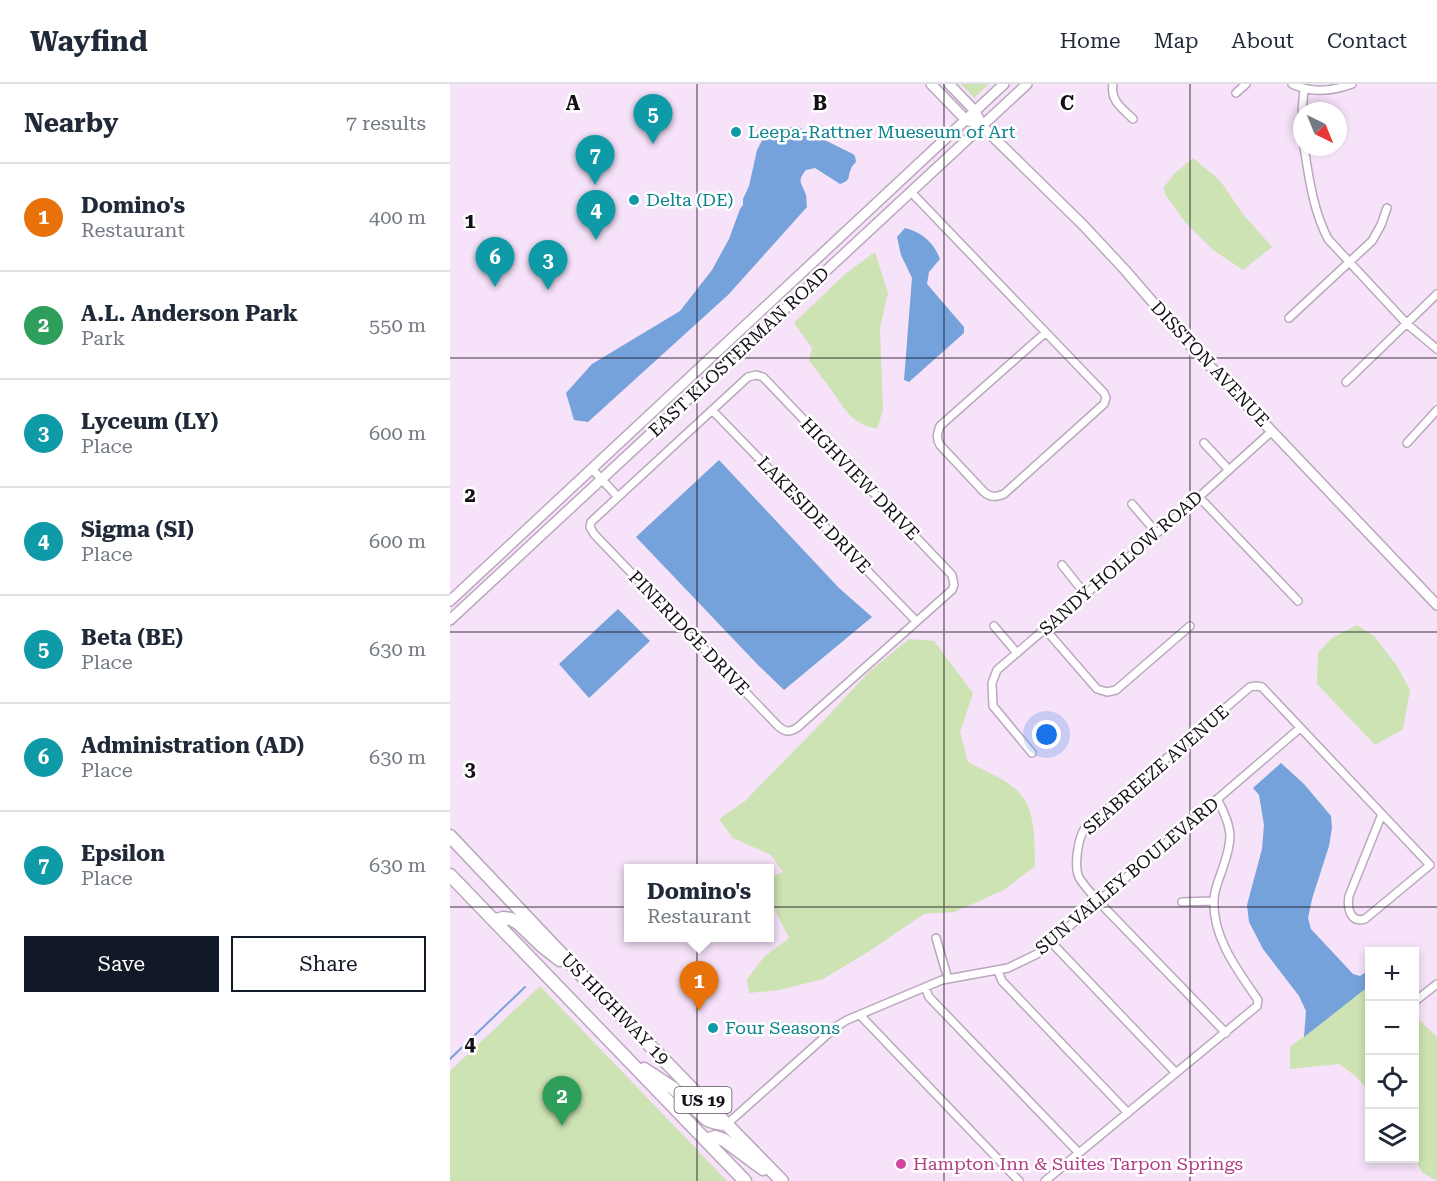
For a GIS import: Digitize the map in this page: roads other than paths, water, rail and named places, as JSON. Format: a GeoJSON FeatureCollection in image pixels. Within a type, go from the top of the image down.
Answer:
{"type":"FeatureCollection","features":[{"type":"Feature","properties":{"kind":"highway","name":"US HIGHWAY 19"},"geometry":{"type":"LineString","coordinates":[[450,836],[587,981],[782,1181]]}},
{"type":"Feature","properties":{"kind":"highway","name":"US HIGHWAY 19"},"geometry":{"type":"LineString","coordinates":[[450,875],[746,1181]]}},
{"type":"Feature","properties":{"kind":"highway"},"geometry":{"type":"LineString","coordinates":[[494,921],[511,918],[587,981]]}},
{"type":"Feature","properties":{"kind":"highway"},"geometry":{"type":"LineString","coordinates":[[625,1056],[673,1088],[706,1119],[712,1123],[727,1124]]}},
{"type":"Feature","properties":{"kind":"highway"},"geometry":{"type":"LineString","coordinates":[[706,1140],[715,1137],[729,1143],[745,1157],[782,1181]]}},
{"type":"Feature","properties":{"kind":"main road"},"geometry":{"type":"LineString","coordinates":[[931,84],[966,120],[982,126]]}},
{"type":"Feature","properties":{"kind":"main road"},"geometry":{"type":"LineString","coordinates":[[949,84],[975,111],[982,126]]}},
{"type":"Feature","properties":{"kind":"main road","name":"EAST KLOSTERMAN ROAD"},"geometry":{"type":"LineString","coordinates":[[450,601],[1004,84]]}},
{"type":"Feature","properties":{"kind":"main road","name":"EAST KLOSTERMAN ROAD"},"geometry":{"type":"LineString","coordinates":[[450,620],[1027,84]]}},
{"type":"Feature","properties":{"kind":"main road","name":"DISSTON AVENUE"},"geometry":{"type":"LineString","coordinates":[[982,126],[1083,225],[1187,342],[1437,605]]}},
{"type":"Feature","properties":{"kind":"street"},"geometry":{"type":"LineString","coordinates":[[1113,84],[1113,99],[1133,119]]}},
{"type":"Feature","properties":{"kind":"street"},"geometry":{"type":"LineString","coordinates":[[1236,93],[1246,84]]}},
{"type":"Feature","properties":{"kind":"street"},"geometry":{"type":"LineString","coordinates":[[1292,84],[1304,89],[1330,89],[1352,84]]}},
{"type":"Feature","properties":{"kind":"street"},"geometry":{"type":"LineString","coordinates":[[1303,102],[1304,89]]}},
{"type":"Feature","properties":{"kind":"street"},"geometry":{"type":"LineString","coordinates":[[1305,156],[1312,196],[1328,239],[1407,324],[1437,349]]}},
{"type":"Feature","properties":{"kind":"street"},"geometry":{"type":"LineString","coordinates":[[911,192],[1104,393],[1106,398],[1104,404],[1004,494],[990,497],[940,445],[937,434],[940,426],[1046,333]]}},
{"type":"Feature","properties":{"kind":"street"},"geometry":{"type":"LineString","coordinates":[[1289,318],[1375,236],[1387,208]]}},
{"type":"Feature","properties":{"kind":"street"},"geometry":{"type":"LineString","coordinates":[[1346,382],[1437,294]]}},
{"type":"Feature","properties":{"kind":"street","name":"HIGHVIEW DRIVE"},"geometry":{"type":"LineString","coordinates":[[712,410],[750,376],[759,375],[780,395],[952,575],[953,587],[916,621]]}},
{"type":"Feature","properties":{"kind":"street"},"geometry":{"type":"LineString","coordinates":[[592,470],[618,497],[712,410]]}},
{"type":"Feature","properties":{"kind":"street","name":"LAKESIDE DRIVE"},"geometry":{"type":"LineString","coordinates":[[712,410],[916,621]]}},
{"type":"Feature","properties":{"kind":"street"},"geometry":{"type":"LineString","coordinates":[[1407,443],[1437,410]]}},
{"type":"Feature","properties":{"kind":"street","name":"SANDY HOLLOW ROAD"},"geometry":{"type":"LineString","coordinates":[[1032,753],[993,706],[992,692],[998,670],[1272,431]]}},
{"type":"Feature","properties":{"kind":"street"},"geometry":{"type":"LineString","coordinates":[[1204,443],[1229,470]]}},
{"type":"Feature","properties":{"kind":"street","name":"PINERIDGE DRIVE"},"geometry":{"type":"LineString","coordinates":[[618,497],[591,522],[592,532],[778,726],[787,732],[798,727],[916,621]]}},
{"type":"Feature","properties":{"kind":"street"},"geometry":{"type":"LineString","coordinates":[[1199,497],[1298,601]]}},
{"type":"Feature","properties":{"kind":"street"},"geometry":{"type":"LineString","coordinates":[[1131,504],[1156,532]]}},
{"type":"Feature","properties":{"kind":"street"},"geometry":{"type":"LineString","coordinates":[[1062,565],[1085,594]]}},
{"type":"Feature","properties":{"kind":"street"},"geometry":{"type":"LineString","coordinates":[[994,626],[1017,652]]}},
{"type":"Feature","properties":{"kind":"street"},"geometry":{"type":"LineString","coordinates":[[1045,628],[1097,689],[1107,692],[1116,690],[1190,626]]}},
{"type":"Feature","properties":{"kind":"street","name":"SEABREEZE AVENUE"},"geometry":{"type":"LineString","coordinates":[[1226,1033],[1098,901],[1080,879],[1077,872],[1080,838],[1085,828],[1250,687],[1262,687],[1300,728]]}},
{"type":"Feature","properties":{"kind":"street"},"geometry":{"type":"LineString","coordinates":[[1300,728],[1382,814],[1430,865],[1365,919],[1359,920],[1355,919],[1351,913],[1348,905],[1349,896],[1382,814]]}},
{"type":"Feature","properties":{"kind":"street","name":"SUN VALLEY BOULEVARD"},"geometry":{"type":"LineString","coordinates":[[727,1124],[837,1026],[925,987],[948,979],[1008,968],[1037,954],[1300,728]]}},
{"type":"Feature","properties":{"kind":"street"},"geometry":{"type":"LineString","coordinates":[[1045,1181],[1226,1033],[1258,1004],[1258,1000],[1236,966],[1218,930],[1214,901],[1216,886],[1230,846],[1229,826],[1217,799]]}},
{"type":"Feature","properties":{"kind":"street"},"geometry":{"type":"LineString","coordinates":[[1182,902],[1214,901]]}},
{"type":"Feature","properties":{"kind":"street"},"geometry":{"type":"LineString","coordinates":[[936,938],[948,979]]}},
{"type":"Feature","properties":{"kind":"street"},"geometry":{"type":"LineString","coordinates":[[1051,942],[1176,1073]]}},
{"type":"Feature","properties":{"kind":"street"},"geometry":{"type":"LineString","coordinates":[[998,970],[1002,981],[1128,1113]]}},
{"type":"Feature","properties":{"kind":"street"},"geometry":{"type":"LineString","coordinates":[[1415,1001],[1437,984]]}},
{"type":"Feature","properties":{"kind":"street"},"geometry":{"type":"LineString","coordinates":[[925,987],[929,997],[1079,1153]]}},
{"type":"Feature","properties":{"kind":"street"},"geometry":{"type":"LineString","coordinates":[[860,1015],[1019,1181]]}},
{"type":"Feature","properties":{"kind":"water"},"geometry":{"type":"Polygon","coordinates":[[[798,127],[855,156],[856,162],[851,168],[848,180],[840,184],[815,168],[806,170],[801,180],[807,207],[728,295],[588,422],[574,420],[566,393],[592,364],[680,311],[712,270],[729,239],[749,186],[757,150],[768,129],[798,127]]]}},
{"type":"Feature","properties":{"kind":"water"},"geometry":{"type":"Polygon","coordinates":[[[905,228],[922,235],[934,248],[940,259],[929,272],[927,284],[964,327],[964,333],[909,382],[904,380],[912,278],[901,255],[897,237],[905,228]]]}},
{"type":"Feature","properties":{"kind":"water"},"geometry":{"type":"Polygon","coordinates":[[[719,460],[839,588],[872,617],[784,690],[636,537],[719,460]]]}},
{"type":"Feature","properties":{"kind":"water"},"geometry":{"type":"Polygon","coordinates":[[[618,609],[650,641],[589,698],[559,664],[618,609]]]}},
{"type":"Feature","properties":{"kind":"water"},"geometry":{"type":"Polygon","coordinates":[[[1281,763],[1304,784],[1331,816],[1329,846],[1308,918],[1311,929],[1353,974],[1360,976],[1365,973],[1365,989],[1304,1037],[1306,1011],[1299,996],[1263,949],[1249,922],[1247,905],[1262,849],[1264,825],[1259,795],[1253,788],[1281,763]]]}},
{"type":"Feature","properties":{"kind":"waterway"},"geometry":{"type":"LineString","coordinates":[[450,1059],[525,987]]}},
{"type":"Feature","properties":{"kind":"place","name":"Leepa-Rattner Mueseum of Art"},"geometry":{"type":"Point","coordinates":[736,132]}},
{"type":"Feature","properties":{"kind":"place","name":"Beta (BE)"},"geometry":{"type":"Point","coordinates":[653,144]}},
{"type":"Feature","properties":{"kind":"place","name":"Epsilon"},"geometry":{"type":"Point","coordinates":[595,185]}},
{"type":"Feature","properties":{"kind":"place","name":"Delta (DE)"},"geometry":{"type":"Point","coordinates":[634,200]}},
{"type":"Feature","properties":{"kind":"place","name":"Sigma (SI)"},"geometry":{"type":"Point","coordinates":[596,240]}},
{"type":"Feature","properties":{"kind":"place","name":"Administration (AD)"},"geometry":{"type":"Point","coordinates":[495,287]}},
{"type":"Feature","properties":{"kind":"place","name":"Lyceum (LY)"},"geometry":{"type":"Point","coordinates":[548,290]}},
{"type":"Feature","properties":{"kind":"place","name":"Domino's"},"geometry":{"type":"Point","coordinates":[699,1011]}},
{"type":"Feature","properties":{"kind":"place","name":"Four Seasons"},"geometry":{"type":"Point","coordinates":[713,1028]}},
{"type":"Feature","properties":{"kind":"place","name":"A.L. Anderson Park"},"geometry":{"type":"Point","coordinates":[562,1126]}},
{"type":"Feature","properties":{"kind":"place","name":"Hampton Inn & Suites Tarpon Springs"},"geometry":{"type":"Point","coordinates":[901,1164]}}]}
